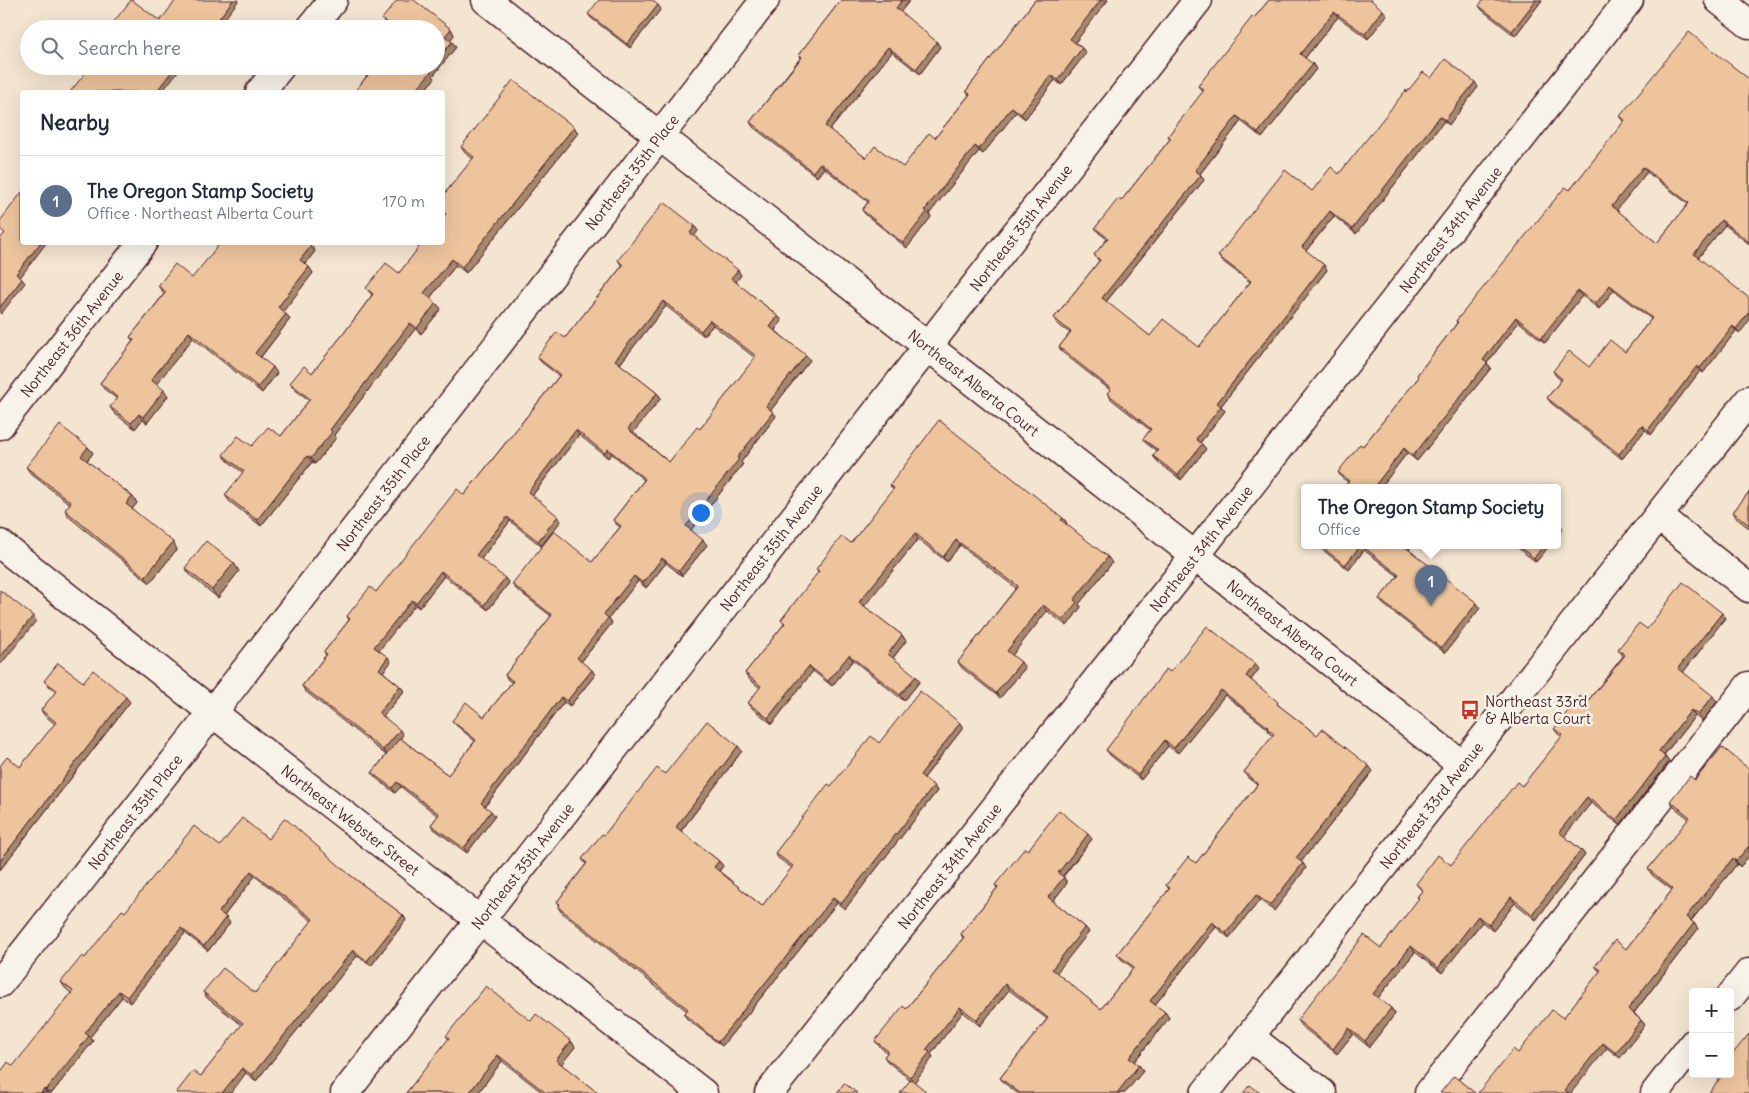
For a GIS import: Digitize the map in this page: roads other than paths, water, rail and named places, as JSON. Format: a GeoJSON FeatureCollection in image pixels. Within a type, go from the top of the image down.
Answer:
{"type":"FeatureCollection","features":[{"type":"Feature","properties":{"kind":"street"},"geometry":{"type":"LineString","coordinates":[[317,20],[333,0]]}},
{"type":"Feature","properties":{"kind":"street","name":"Northeast Alberta Court"},"geometry":{"type":"LineString","coordinates":[[486,0],[1462,765]]}},
{"type":"Feature","properties":{"kind":"street","name":"Northeast 35th Place"},"geometry":{"type":"LineString","coordinates":[[0,983],[765,0]]}},
{"type":"Feature","properties":{"kind":"street","name":"Northeast 35th Avenue"},"geometry":{"type":"LineString","coordinates":[[345,1093],[1198,0]]}},
{"type":"Feature","properties":{"kind":"street","name":"Northeast 34th Avenue"},"geometry":{"type":"LineString","coordinates":[[769,1093],[1195,556],[1630,0]]}},
{"type":"Feature","properties":{"kind":"street"},"geometry":{"type":"LineString","coordinates":[[1719,0],[1749,24]]}},
{"type":"Feature","properties":{"kind":"street"},"geometry":{"type":"LineString","coordinates":[[262,90],[274,75]]}},
{"type":"Feature","properties":{"kind":"street","name":"Northeast 36th Avenue"},"geometry":{"type":"LineString","coordinates":[[0,425],[141,245]]}},
{"type":"Feature","properties":{"kind":"street","name":"Northeast 33rd Avenue"},"geometry":{"type":"LineString","coordinates":[[1205,1093],[1749,400]]}},
{"type":"Feature","properties":{"kind":"street"},"geometry":{"type":"LineString","coordinates":[[1658,516],[1749,588]]}},
{"type":"Feature","properties":{"kind":"street","name":"Northeast Webster Street"},"geometry":{"type":"LineString","coordinates":[[0,544],[212,712],[703,1093]]}},
{"type":"Feature","properties":{"kind":"street"},"geometry":{"type":"LineString","coordinates":[[1429,1093],[1749,686]]}},
{"type":"Feature","properties":{"kind":"street"},"geometry":{"type":"LineString","coordinates":[[1734,992],[1749,973]]}},
{"type":"Feature","properties":{"kind":"street"},"geometry":{"type":"LineString","coordinates":[[1250,1037],[1322,1093]]}},
{"type":"Feature","properties":{"kind":"street"},"geometry":{"type":"LineString","coordinates":[[1655,1093],[1689,1049]]}},
{"type":"Feature","properties":{"kind":"place","name":"The Oregon Stamp Society"},"geometry":{"type":"Point","coordinates":[1431,606]}},
{"type":"Feature","properties":{"kind":"place","name":"Northeast 33rd & Alberta Court"},"geometry":{"type":"Point","coordinates":[1470,710]}}]}
